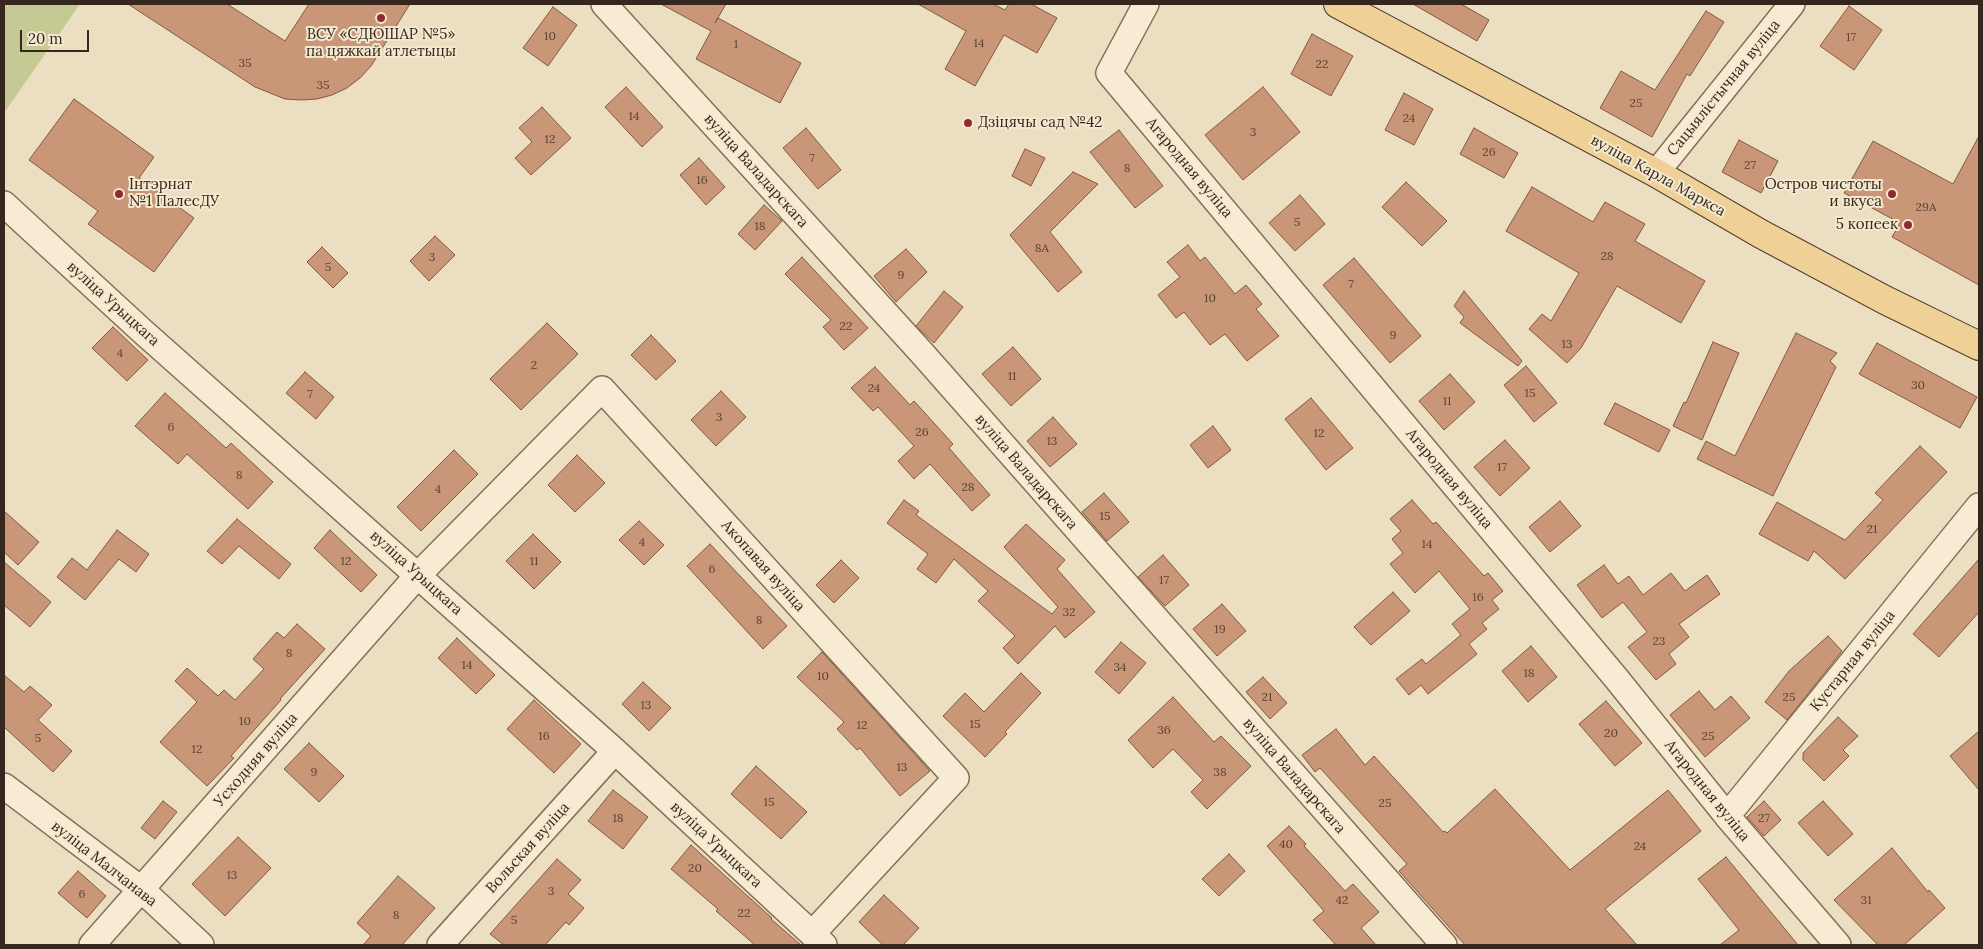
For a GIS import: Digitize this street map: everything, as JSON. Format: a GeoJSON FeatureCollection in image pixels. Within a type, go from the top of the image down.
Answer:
{"type":"FeatureCollection","features":[{"type":"Feature","properties":{"kind":"main road","name":"вуліца Карла Маркса"},"geometry":{"type":"LineString","coordinates":[[1338,4],[1656,173],[1761,234],[1885,300],[1979,346]]}},
{"type":"Feature","properties":{"kind":"street","name":"вуліца Валадарскага"},"geometry":{"type":"LineString","coordinates":[[604,4],[927,359],[1444,945]]}},
{"type":"Feature","properties":{"kind":"street","name":"Агародная вуліца"},"geometry":{"type":"LineString","coordinates":[[1146,4],[1109,73],[1616,678],[1727,816],[1838,945]]}},
{"type":"Feature","properties":{"kind":"street","name":"Сацыялістычная вуліца"},"geometry":{"type":"LineString","coordinates":[[1656,173],[1792,4]]}},
{"type":"Feature","properties":{"kind":"street","name":"вуліца Урыцкага"},"geometry":{"type":"LineString","coordinates":[[4,204],[142,330],[616,751],[818,940]]}},
{"type":"Feature","properties":{"kind":"street","name":"Акопавая вуліца"},"geometry":{"type":"LineString","coordinates":[[418,575],[602,389],[956,778],[818,940]]}},
{"type":"Feature","properties":{"kind":"street","name":"Кустарная вуліца"},"geometry":{"type":"LineString","coordinates":[[1727,816],[1979,506]]}},
{"type":"Feature","properties":{"kind":"street","name":"Усходняя вуліца"},"geometry":{"type":"LineString","coordinates":[[92,945],[418,575]]}},
{"type":"Feature","properties":{"kind":"street","name":"Вольская вуліца"},"geometry":{"type":"LineString","coordinates":[[453,941],[616,751]]}},
{"type":"Feature","properties":{"kind":"street","name":"вуліца Малчанава"},"geometry":{"type":"LineString","coordinates":[[4,786],[142,890],[201,945]]}},
{"type":"Feature","properties":{"kind":"green space"},"geometry":{"type":"Polygon","coordinates":[[[4,4],[80,4],[4,113],[4,4]]]}},
{"type":"Feature","properties":{"kind":"building"},"geometry":{"type":"Polygon","coordinates":[[[128,4],[227,4],[285,41],[309,4],[410,4],[371,66],[360,78],[347,88],[332,95],[317,99],[301,100],[285,99],[255,87],[128,4]]]}},
{"type":"Feature","properties":{"kind":"building"},"geometry":{"type":"Polygon","coordinates":[[[661,4],[726,4],[715,23],[718,18],[801,63],[780,103],[696,59],[711,31],[661,4]]]}},
{"type":"Feature","properties":{"kind":"building"},"geometry":{"type":"Polygon","coordinates":[[[918,4],[993,4],[1005,10],[1009,4],[1031,4],[1057,18],[1037,53],[1004,35],[975,86],[945,69],[966,31],[918,4]]]}},
{"type":"Feature","properties":{"kind":"building"},"geometry":{"type":"Polygon","coordinates":[[[1413,4],[1461,4],[1489,20],[1477,41],[1413,4]]]}},
{"type":"Feature","properties":{"kind":"building"},"geometry":{"type":"Polygon","coordinates":[[[1849,6],[1882,30],[1854,70],[1820,46],[1849,6]]]}},
{"type":"Feature","properties":{"kind":"building"},"geometry":{"type":"Polygon","coordinates":[[[553,7],[577,25],[548,66],[523,48],[553,7]]]}},
{"type":"Feature","properties":{"kind":"building"},"geometry":{"type":"Polygon","coordinates":[[[1706,11],[1724,22],[1690,76],[1687,74],[1652,137],[1600,108],[1621,71],[1655,90],[1706,11]]]}},
{"type":"Feature","properties":{"kind":"building"},"geometry":{"type":"Polygon","coordinates":[[[1312,34],[1353,56],[1331,96],[1291,74],[1312,34]]]}},
{"type":"Feature","properties":{"kind":"building"},"geometry":{"type":"Polygon","coordinates":[[[626,87],[663,127],[642,147],[605,107],[626,87]]]}},
{"type":"Feature","properties":{"kind":"building"},"geometry":{"type":"Polygon","coordinates":[[[1263,87],[1300,132],[1243,180],[1205,135],[1263,87]]]}},
{"type":"Feature","properties":{"kind":"building"},"geometry":{"type":"Polygon","coordinates":[[[1404,93],[1433,109],[1414,145],[1385,130],[1404,93]]]}},
{"type":"Feature","properties":{"kind":"building","name":"Інтэрнат №1 ПалесДУ"},"geometry":{"type":"Polygon","coordinates":[[[74,99],[154,157],[139,178],[194,218],[154,272],[88,224],[98,211],[29,160],[74,99]]]}},
{"type":"Feature","properties":{"kind":"building"},"geometry":{"type":"Polygon","coordinates":[[[542,107],[571,138],[531,175],[515,158],[532,142],[519,128],[542,107]]]}},
{"type":"Feature","properties":{"kind":"building"},"geometry":{"type":"Polygon","coordinates":[[[806,128],[841,170],[818,189],[783,148],[806,128]]]}},
{"type":"Feature","properties":{"kind":"building"},"geometry":{"type":"Polygon","coordinates":[[[1474,128],[1518,153],[1504,178],[1460,154],[1474,128]]]}},
{"type":"Feature","properties":{"kind":"building"},"geometry":{"type":"Polygon","coordinates":[[[1119,130],[1163,186],[1135,208],[1090,152],[1119,130]]]}},
{"type":"Feature","properties":{"kind":"building"},"geometry":{"type":"Polygon","coordinates":[[[1979,136],[1979,285],[1892,237],[1900,223],[1844,193],[1873,141],[1953,184],[1979,136]]]}},
{"type":"Feature","properties":{"kind":"building"},"geometry":{"type":"Polygon","coordinates":[[[1739,140],[1778,161],[1761,193],[1722,172],[1739,140]]]}},
{"type":"Feature","properties":{"kind":"building"},"geometry":{"type":"Polygon","coordinates":[[[1025,149],[1045,158],[1031,186],[1012,176],[1025,149]]]}},
{"type":"Feature","properties":{"kind":"building"},"geometry":{"type":"Polygon","coordinates":[[[699,158],[725,187],[706,205],[680,175],[699,158]]]}},
{"type":"Feature","properties":{"kind":"building"},"geometry":{"type":"Polygon","coordinates":[[[1073,172],[1098,184],[1050,232],[1082,272],[1058,292],[1010,235],[1073,172]]]}},
{"type":"Feature","properties":{"kind":"building"},"geometry":{"type":"Polygon","coordinates":[[[1406,182],[1447,221],[1422,246],[1382,207],[1406,182]]]}},
{"type":"Feature","properties":{"kind":"building"},"geometry":{"type":"Polygon","coordinates":[[[1532,187],[1593,222],[1605,202],[1645,224],[1635,241],[1705,281],[1681,323],[1617,286],[1581,348],[1567,363],[1529,329],[1542,314],[1551,321],[1579,273],[1506,231],[1532,187]]]}},
{"type":"Feature","properties":{"kind":"building"},"geometry":{"type":"Polygon","coordinates":[[[1300,195],[1325,224],[1295,251],[1269,223],[1300,195]]]}},
{"type":"Feature","properties":{"kind":"building"},"geometry":{"type":"Polygon","coordinates":[[[764,205],[782,221],[755,250],[738,234],[764,205]]]}},
{"type":"Feature","properties":{"kind":"building"},"geometry":{"type":"Polygon","coordinates":[[[435,236],[455,255],[429,281],[410,261],[435,236]]]}},
{"type":"Feature","properties":{"kind":"building"},"geometry":{"type":"Polygon","coordinates":[[[1188,245],[1200,261],[1205,257],[1235,294],[1246,285],[1262,304],[1256,309],[1279,336],[1247,361],[1225,334],[1210,345],[1184,312],[1176,318],[1158,295],[1180,277],[1167,262],[1188,245]]]}},
{"type":"Feature","properties":{"kind":"building"},"geometry":{"type":"Polygon","coordinates":[[[322,247],[348,273],[333,288],[307,262],[322,247]]]}},
{"type":"Feature","properties":{"kind":"building"},"geometry":{"type":"Polygon","coordinates":[[[906,249],[927,272],[896,302],[874,276],[906,249]]]}},
{"type":"Feature","properties":{"kind":"building"},"geometry":{"type":"Polygon","coordinates":[[[802,257],[868,328],[844,350],[823,327],[831,320],[785,274],[802,257]]]}},
{"type":"Feature","properties":{"kind":"building"},"geometry":{"type":"Polygon","coordinates":[[[1354,258],[1421,336],[1390,363],[1323,285],[1354,258]]]}},
{"type":"Feature","properties":{"kind":"building"},"geometry":{"type":"Polygon","coordinates":[[[944,291],[963,307],[934,343],[916,326],[944,291]]]}},
{"type":"Feature","properties":{"kind":"building"},"geometry":{"type":"Polygon","coordinates":[[[1464,291],[1522,361],[1518,366],[1460,323],[1464,317],[1454,306],[1464,291]]]}},
{"type":"Feature","properties":{"kind":"building"},"geometry":{"type":"Polygon","coordinates":[[[547,323],[578,354],[521,410],[490,379],[547,323]]]}},
{"type":"Feature","properties":{"kind":"building"},"geometry":{"type":"Polygon","coordinates":[[[113,327],[148,360],[127,381],[92,348],[113,327]]]}},
{"type":"Feature","properties":{"kind":"building"},"geometry":{"type":"Polygon","coordinates":[[[1796,333],[1837,353],[1830,361],[1836,367],[1773,496],[1697,459],[1706,441],[1735,456],[1796,333]]]}},
{"type":"Feature","properties":{"kind":"building"},"geometry":{"type":"Polygon","coordinates":[[[651,335],[676,361],[656,380],[631,355],[651,335]]]}},
{"type":"Feature","properties":{"kind":"building"},"geometry":{"type":"Polygon","coordinates":[[[1713,342],[1739,353],[1702,440],[1673,426],[1684,402],[1686,403],[1713,342]]]}},
{"type":"Feature","properties":{"kind":"building"},"geometry":{"type":"Polygon","coordinates":[[[1877,343],[1977,397],[1960,428],[1859,374],[1877,343]]]}},
{"type":"Feature","properties":{"kind":"building"},"geometry":{"type":"Polygon","coordinates":[[[1013,347],[1041,379],[1011,406],[982,374],[1013,347]]]}},
{"type":"Feature","properties":{"kind":"building"},"geometry":{"type":"Polygon","coordinates":[[[1526,366],[1557,403],[1534,422],[1504,385],[1526,366]]]}},
{"type":"Feature","properties":{"kind":"building"},"geometry":{"type":"Polygon","coordinates":[[[875,367],[910,405],[914,401],[953,444],[949,448],[990,495],[972,511],[930,464],[914,479],[898,461],[914,446],[878,407],[873,411],[851,388],[875,367]]]}},
{"type":"Feature","properties":{"kind":"building"},"geometry":{"type":"Polygon","coordinates":[[[305,372],[334,397],[316,419],[286,393],[305,372]]]}},
{"type":"Feature","properties":{"kind":"building"},"geometry":{"type":"Polygon","coordinates":[[[1450,374],[1475,402],[1444,430],[1419,401],[1450,374]]]}},
{"type":"Feature","properties":{"kind":"building"},"geometry":{"type":"Polygon","coordinates":[[[721,391],[746,417],[716,446],[691,420],[721,391]]]}},
{"type":"Feature","properties":{"kind":"building"},"geometry":{"type":"Polygon","coordinates":[[[165,393],[226,448],[231,443],[273,482],[248,509],[187,454],[178,464],[135,426],[165,393]]]}},
{"type":"Feature","properties":{"kind":"building"},"geometry":{"type":"Polygon","coordinates":[[[1311,398],[1353,448],[1326,470],[1285,419],[1311,398]]]}},
{"type":"Feature","properties":{"kind":"building"},"geometry":{"type":"Polygon","coordinates":[[[1615,403],[1670,430],[1659,452],[1604,424],[1615,403]]]}},
{"type":"Feature","properties":{"kind":"building"},"geometry":{"type":"Polygon","coordinates":[[[1053,417],[1077,444],[1050,467],[1027,441],[1053,417]]]}},
{"type":"Feature","properties":{"kind":"building"},"geometry":{"type":"Polygon","coordinates":[[[1213,426],[1231,450],[1208,468],[1190,445],[1213,426]]]}},
{"type":"Feature","properties":{"kind":"building"},"geometry":{"type":"Polygon","coordinates":[[[1505,440],[1530,468],[1500,496],[1474,467],[1505,440]]]}},
{"type":"Feature","properties":{"kind":"building"},"geometry":{"type":"Polygon","coordinates":[[[1920,446],[1947,472],[1845,579],[1814,551],[1808,561],[1759,534],[1777,502],[1845,540],[1883,500],[1875,493],[1920,446]]]}},
{"type":"Feature","properties":{"kind":"building"},"geometry":{"type":"Polygon","coordinates":[[[454,450],[478,474],[421,531],[397,507],[454,450]]]}},
{"type":"Feature","properties":{"kind":"building"},"geometry":{"type":"Polygon","coordinates":[[[577,455],[605,483],[575,512],[548,485],[577,455]]]}},
{"type":"Feature","properties":{"kind":"building"},"geometry":{"type":"Polygon","coordinates":[[[1104,493],[1129,522],[1107,541],[1082,512],[1104,493]]]}},
{"type":"Feature","properties":{"kind":"building"},"geometry":{"type":"Polygon","coordinates":[[[904,500],[919,511],[916,515],[1052,614],[1058,607],[1004,547],[1026,524],[1065,560],[1057,569],[1095,612],[1065,638],[1055,626],[1018,664],[1003,648],[1015,636],[978,601],[988,591],[954,559],[936,583],[917,569],[928,554],[887,523],[904,500]]]}},
{"type":"Feature","properties":{"kind":"building"},"geometry":{"type":"Polygon","coordinates":[[[1412,500],[1433,524],[1436,522],[1484,576],[1488,573],[1503,591],[1492,600],[1499,609],[1482,623],[1487,629],[1469,644],[1477,654],[1428,694],[1421,685],[1409,695],[1396,679],[1422,659],[1426,664],[1461,635],[1452,624],[1470,609],[1439,571],[1415,593],[1390,564],[1403,553],[1392,539],[1401,531],[1390,519],[1412,500]]]}},
{"type":"Feature","properties":{"kind":"building"},"geometry":{"type":"Polygon","coordinates":[[[1560,501],[1581,526],[1550,552],[1529,527],[1560,501]]]}},
{"type":"Feature","properties":{"kind":"building"},"geometry":{"type":"Polygon","coordinates":[[[4,511],[39,542],[18,565],[4,552],[4,511]]]}},
{"type":"Feature","properties":{"kind":"building"},"geometry":{"type":"Polygon","coordinates":[[[237,519],[291,564],[279,579],[239,546],[222,564],[207,551],[237,519]]]}},
{"type":"Feature","properties":{"kind":"building"},"geometry":{"type":"Polygon","coordinates":[[[639,521],[664,545],[644,565],[619,540],[639,521]]]}},
{"type":"Feature","properties":{"kind":"building"},"geometry":{"type":"Polygon","coordinates":[[[117,530],[149,554],[136,572],[119,559],[85,600],[57,577],[72,558],[87,570],[117,530]]]}},
{"type":"Feature","properties":{"kind":"building"},"geometry":{"type":"Polygon","coordinates":[[[330,530],[377,575],[361,592],[314,548],[330,530]]]}},
{"type":"Feature","properties":{"kind":"building"},"geometry":{"type":"Polygon","coordinates":[[[533,534],[561,562],[534,589],[506,561],[533,534]]]}},
{"type":"Feature","properties":{"kind":"building"},"geometry":{"type":"Polygon","coordinates":[[[710,544],[787,626],[763,649],[687,566],[710,544]]]}},
{"type":"Feature","properties":{"kind":"building"},"geometry":{"type":"Polygon","coordinates":[[[1163,555],[1189,585],[1165,606],[1138,577],[1163,555]]]}},
{"type":"Feature","properties":{"kind":"building"},"geometry":{"type":"Polygon","coordinates":[[[1979,559],[1979,612],[1939,657],[1913,634],[1979,559]]]}},
{"type":"Feature","properties":{"kind":"building"},"geometry":{"type":"Polygon","coordinates":[[[841,560],[859,578],[834,603],[816,585],[841,560]]]}},
{"type":"Feature","properties":{"kind":"building"},"geometry":{"type":"Polygon","coordinates":[[[4,562],[51,602],[30,627],[4,605],[4,562]]]}},
{"type":"Feature","properties":{"kind":"building"},"geometry":{"type":"Polygon","coordinates":[[[1604,565],[1618,584],[1629,576],[1643,595],[1671,573],[1685,591],[1707,575],[1720,594],[1679,624],[1689,637],[1669,654],[1676,664],[1656,680],[1628,647],[1647,632],[1623,602],[1602,618],[1577,585],[1604,565]]]}},
{"type":"Feature","properties":{"kind":"building"},"geometry":{"type":"Polygon","coordinates":[[[1393,592],[1410,611],[1371,645],[1354,627],[1393,592]]]}},
{"type":"Feature","properties":{"kind":"building"},"geometry":{"type":"Polygon","coordinates":[[[1222,604],[1246,631],[1217,656],[1193,629],[1222,604]]]}},
{"type":"Feature","properties":{"kind":"building"},"geometry":{"type":"Polygon","coordinates":[[[297,624],[325,649],[231,756],[234,758],[207,786],[160,742],[197,702],[175,681],[187,668],[218,696],[224,690],[235,700],[264,669],[253,659],[277,632],[284,638],[297,624]]]}},
{"type":"Feature","properties":{"kind":"building"},"geometry":{"type":"Polygon","coordinates":[[[1828,636],[1842,651],[1787,720],[1765,702],[1789,671],[1828,636]]]}},
{"type":"Feature","properties":{"kind":"building"},"geometry":{"type":"Polygon","coordinates":[[[457,638],[495,675],[476,694],[438,658],[457,638]]]}},
{"type":"Feature","properties":{"kind":"building"},"geometry":{"type":"Polygon","coordinates":[[[1121,642],[1146,663],[1119,694],[1095,672],[1121,642]]]}},
{"type":"Feature","properties":{"kind":"building"},"geometry":{"type":"Polygon","coordinates":[[[1531,646],[1557,677],[1528,702],[1502,671],[1531,646]]]}},
{"type":"Feature","properties":{"kind":"building"},"geometry":{"type":"Polygon","coordinates":[[[822,652],[930,771],[900,796],[860,748],[857,750],[837,729],[844,722],[797,677],[822,652]]]}},
{"type":"Feature","properties":{"kind":"building"},"geometry":{"type":"Polygon","coordinates":[[[1021,673],[1041,693],[985,757],[943,716],[965,693],[984,712],[1021,673]]]}},
{"type":"Feature","properties":{"kind":"building"},"geometry":{"type":"Polygon","coordinates":[[[4,675],[24,692],[30,686],[52,705],[38,720],[72,751],[53,772],[4,727],[4,675]]]}},
{"type":"Feature","properties":{"kind":"building"},"geometry":{"type":"Polygon","coordinates":[[[1263,677],[1287,703],[1270,719],[1246,692],[1263,677]]]}},
{"type":"Feature","properties":{"kind":"building"},"geometry":{"type":"Polygon","coordinates":[[[643,682],[671,708],[649,731],[622,704],[643,682]]]}},
{"type":"Feature","properties":{"kind":"building"},"geometry":{"type":"Polygon","coordinates":[[[1699,691],[1715,710],[1731,696],[1750,718],[1705,757],[1670,715],[1699,691]]]}},
{"type":"Feature","properties":{"kind":"building"},"geometry":{"type":"Polygon","coordinates":[[[1173,697],[1214,742],[1221,736],[1251,766],[1207,809],[1191,792],[1203,780],[1173,749],[1153,768],[1128,740],[1173,697]]]}},
{"type":"Feature","properties":{"kind":"building"},"geometry":{"type":"Polygon","coordinates":[[[534,700],[581,744],[554,773],[507,729],[534,700]]]}},
{"type":"Feature","properties":{"kind":"building"},"geometry":{"type":"Polygon","coordinates":[[[1606,701],[1642,743],[1615,766],[1579,724],[1606,701]]]}},
{"type":"Feature","properties":{"kind":"building"},"geometry":{"type":"Polygon","coordinates":[[[1838,717],[1858,736],[1843,750],[1849,756],[1824,781],[1803,760],[1803,753],[1838,717]]]}},
{"type":"Feature","properties":{"kind":"building"},"geometry":{"type":"Polygon","coordinates":[[[1336,729],[1365,765],[1374,756],[1443,832],[1447,833],[1495,789],[1570,870],[1668,790],[1701,831],[1605,909],[1637,945],[1465,945],[1399,871],[1407,864],[1320,768],[1315,772],[1302,755],[1336,729]]]}},
{"type":"Feature","properties":{"kind":"building"},"geometry":{"type":"Polygon","coordinates":[[[1979,731],[1979,790],[1950,756],[1979,731]]]}},
{"type":"Feature","properties":{"kind":"building"},"geometry":{"type":"Polygon","coordinates":[[[309,743],[344,776],[319,802],[284,769],[309,743]]]}},
{"type":"Feature","properties":{"kind":"building"},"geometry":{"type":"Polygon","coordinates":[[[756,766],[807,812],[781,839],[731,794],[756,766]]]}},
{"type":"Feature","properties":{"kind":"building"},"geometry":{"type":"Polygon","coordinates":[[[613,790],[648,817],[623,849],[588,821],[613,790]]]}},
{"type":"Feature","properties":{"kind":"building"},"geometry":{"type":"Polygon","coordinates":[[[163,801],[177,812],[155,839],[141,828],[163,801]]]}},
{"type":"Feature","properties":{"kind":"building"},"geometry":{"type":"Polygon","coordinates":[[[1764,801],[1781,820],[1764,836],[1747,817],[1764,801]]]}},
{"type":"Feature","properties":{"kind":"building"},"geometry":{"type":"Polygon","coordinates":[[[1823,801],[1853,834],[1828,856],[1798,823],[1823,801]]]}},
{"type":"Feature","properties":{"kind":"building"},"geometry":{"type":"Polygon","coordinates":[[[1289,826],[1306,844],[1304,846],[1345,891],[1353,884],[1379,912],[1361,928],[1376,945],[1336,945],[1313,920],[1324,911],[1267,846],[1289,826]]]}},
{"type":"Feature","properties":{"kind":"building"},"geometry":{"type":"Polygon","coordinates":[[[238,837],[271,868],[225,916],[192,884],[238,837]]]}},
{"type":"Feature","properties":{"kind":"building"},"geometry":{"type":"Polygon","coordinates":[[[691,845],[801,945],[755,945],[716,911],[718,909],[671,869],[691,845]]]}},
{"type":"Feature","properties":{"kind":"building"},"geometry":{"type":"Polygon","coordinates":[[[1892,848],[1928,892],[1929,890],[1945,908],[1904,945],[1878,945],[1834,900],[1892,848]]]}},
{"type":"Feature","properties":{"kind":"building"},"geometry":{"type":"Polygon","coordinates":[[[1229,854],[1245,871],[1219,896],[1202,879],[1229,854]]]}},
{"type":"Feature","properties":{"kind":"building"},"geometry":{"type":"Polygon","coordinates":[[[1726,857],[1798,945],[1720,945],[1739,930],[1698,879],[1726,857]]]}},
{"type":"Feature","properties":{"kind":"building"},"geometry":{"type":"Polygon","coordinates":[[[557,859],[581,880],[568,894],[584,908],[569,925],[566,922],[545,945],[504,945],[490,934],[557,859]]]}},
{"type":"Feature","properties":{"kind":"building"},"geometry":{"type":"Polygon","coordinates":[[[78,871],[106,896],[87,918],[58,893],[78,871]]]}},
{"type":"Feature","properties":{"kind":"building"},"geometry":{"type":"Polygon","coordinates":[[[398,876],[435,908],[402,945],[363,945],[371,936],[357,923],[398,876]]]}},
{"type":"Feature","properties":{"kind":"building"},"geometry":{"type":"Polygon","coordinates":[[[884,895],[919,928],[903,945],[883,945],[859,922],[884,895]]]}},
{"type":"Feature","properties":{"kind":"place","name":"ВСУ «СДЮШАР №5» па цяжкай атлетыцы"},"geometry":{"type":"Point","coordinates":[381,18]}},
{"type":"Feature","properties":{"kind":"place","name":"Дзіцячы сад №42"},"geometry":{"type":"Point","coordinates":[968,123]}},
{"type":"Feature","properties":{"kind":"place","name":"Інтэрнат №1 ПалесДУ"},"geometry":{"type":"Point","coordinates":[119,194]}},
{"type":"Feature","properties":{"kind":"place","name":"Остров чистоты и вкуса"},"geometry":{"type":"Point","coordinates":[1892,194]}},
{"type":"Feature","properties":{"kind":"place","name":"5 копеек"},"geometry":{"type":"Point","coordinates":[1908,225]}}]}
